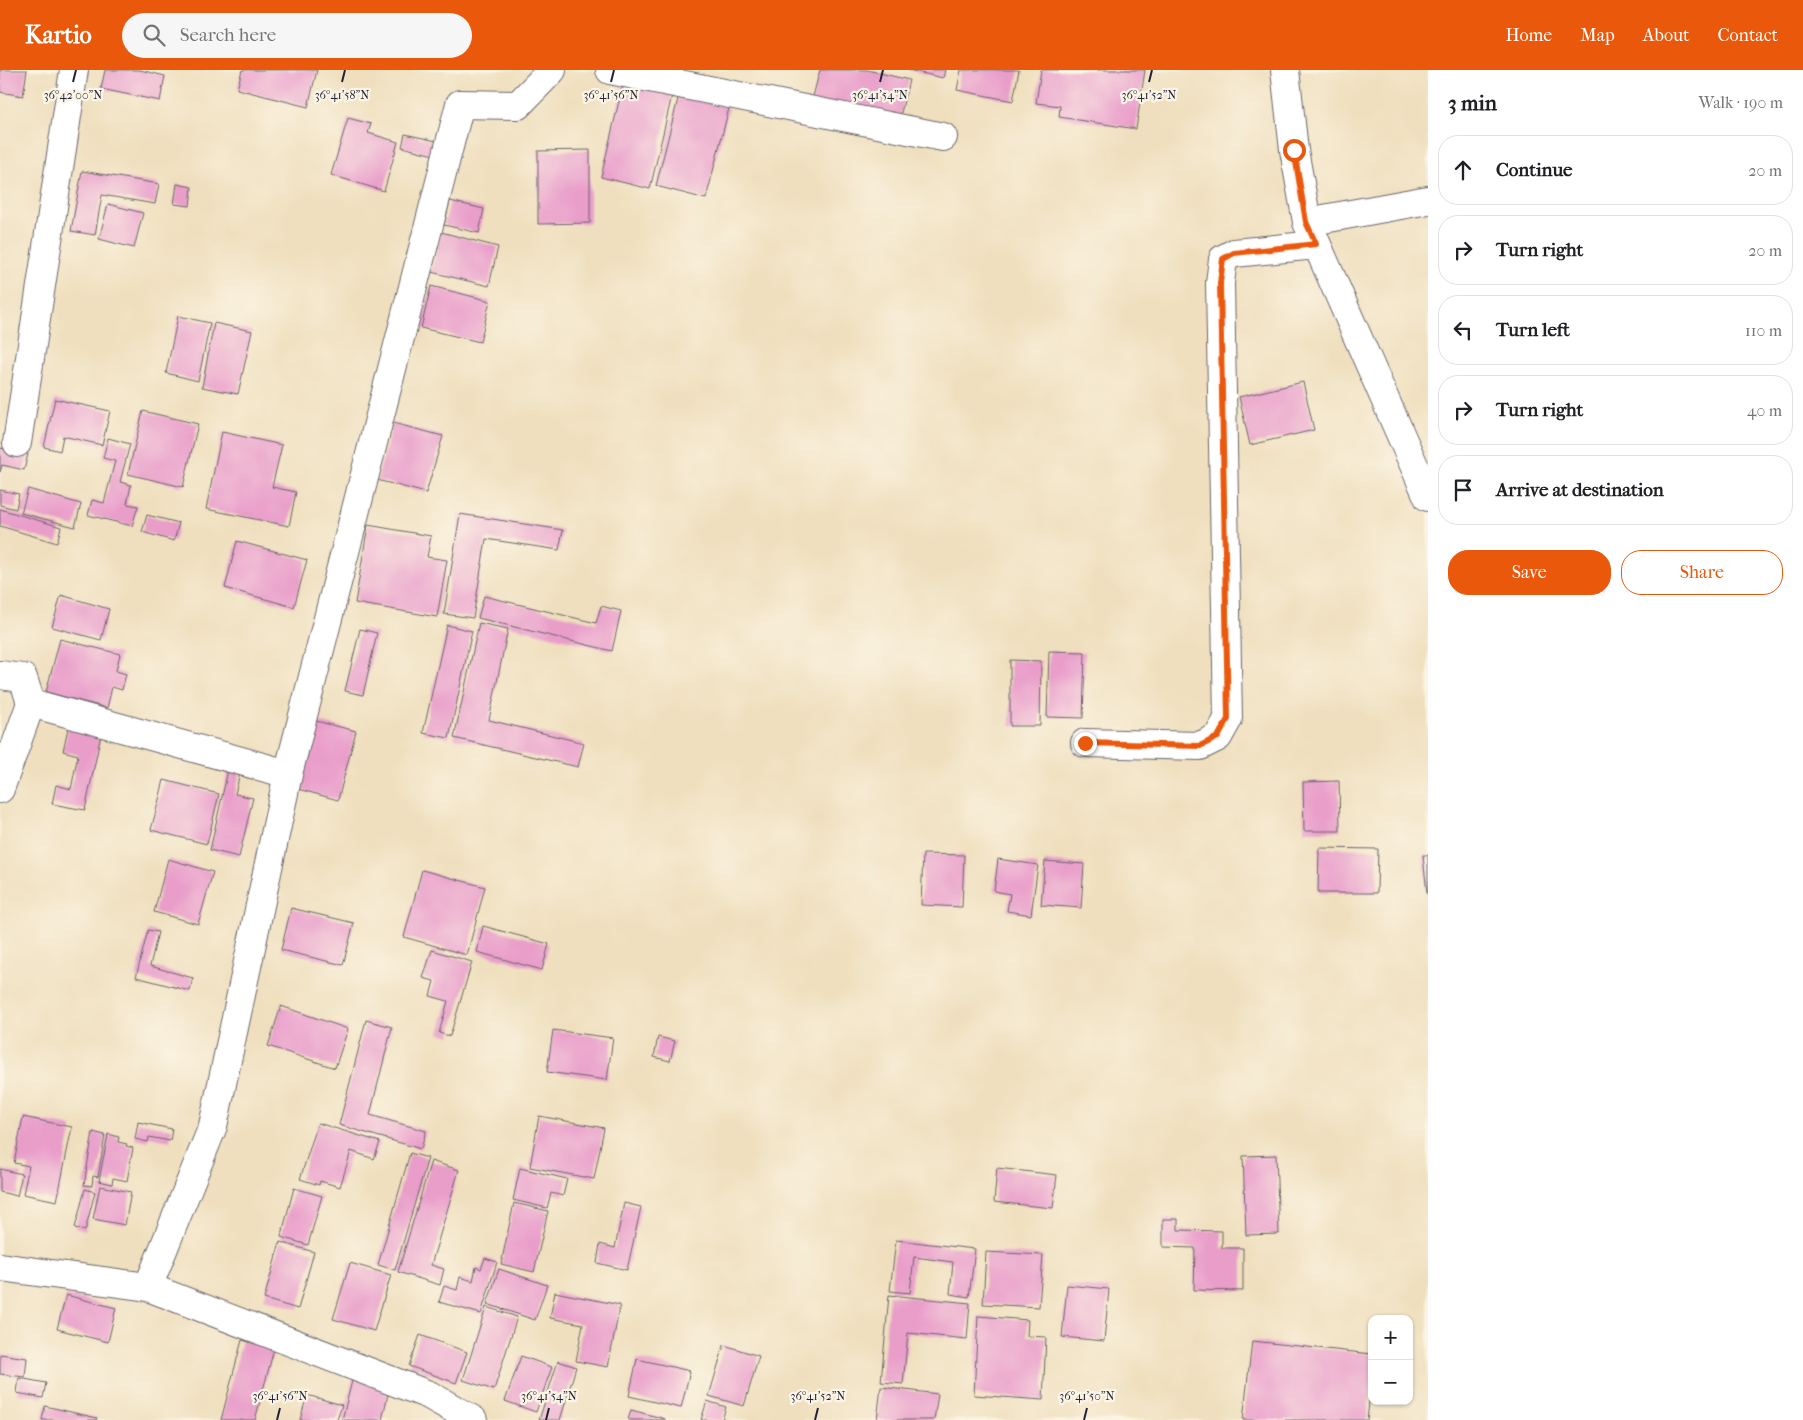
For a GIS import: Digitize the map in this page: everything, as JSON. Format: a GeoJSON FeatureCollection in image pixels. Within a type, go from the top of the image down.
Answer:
{"type":"FeatureCollection","features":[{"type":"Feature","properties":{"kind":"street"},"geometry":{"type":"LineString","coordinates":[[17,443],[74,70]]}},
{"type":"Feature","properties":{"kind":"street"},"geometry":{"type":"LineString","coordinates":[[148,1287],[213,1126],[288,774],[460,104],[518,105],[552,70]]}},
{"type":"Feature","properties":{"kind":"street"},"geometry":{"type":"LineString","coordinates":[[610,70],[943,137]]}},
{"type":"Feature","properties":{"kind":"street"},"geometry":{"type":"LineString","coordinates":[[1285,70],[1294,150],[1311,233],[1428,497]]}},
{"type":"Feature","properties":{"kind":"street"},"geometry":{"type":"LineString","coordinates":[[1085,743],[1200,746],[1218,737],[1228,719],[1220,283],[1223,259],[1234,253],[1428,200]]}},
{"type":"Feature","properties":{"kind":"street"},"geometry":{"type":"LineString","coordinates":[[0,675],[23,678],[31,703],[0,789]]}},
{"type":"Feature","properties":{"kind":"street"},"geometry":{"type":"LineString","coordinates":[[31,703],[288,774]]}},
{"type":"Feature","properties":{"kind":"street"},"geometry":{"type":"LineString","coordinates":[[0,1266],[148,1287],[429,1395],[473,1420]]}},
{"type":"Feature","properties":{"kind":"building"},"geometry":{"type":"Polygon","coordinates":[[[0,70],[27,70],[23,96],[0,92],[0,70]]]}},
{"type":"Feature","properties":{"kind":"building"},"geometry":{"type":"Polygon","coordinates":[[[105,70],[140,70],[165,76],[160,101],[101,89],[105,70]]]}},
{"type":"Feature","properties":{"kind":"building"},"geometry":{"type":"Polygon","coordinates":[[[242,70],[317,70],[308,107],[237,89],[242,70]]]}},
{"type":"Feature","properties":{"kind":"building"},"geometry":{"type":"Polygon","coordinates":[[[820,70],[867,70],[909,80],[898,125],[811,104],[820,70]]]}},
{"type":"Feature","properties":{"kind":"building"},"geometry":{"type":"Polygon","coordinates":[[[908,70],[945,70],[943,78],[908,70]]]}},
{"type":"Feature","properties":{"kind":"building"},"geometry":{"type":"Polygon","coordinates":[[[961,70],[1019,70],[1013,101],[957,90],[961,70]]]}},
{"type":"Feature","properties":{"kind":"building"},"geometry":{"type":"Polygon","coordinates":[[[1041,70],[1145,70],[1136,129],[1059,117],[1060,106],[1036,103],[1041,70]]]}},
{"type":"Feature","properties":{"kind":"building"},"geometry":{"type":"Polygon","coordinates":[[[624,80],[673,91],[650,189],[601,177],[624,80]]]}},
{"type":"Feature","properties":{"kind":"building"},"geometry":{"type":"Polygon","coordinates":[[[679,95],[729,108],[706,199],[656,186],[679,95]]]}},
{"type":"Feature","properties":{"kind":"building"},"geometry":{"type":"Polygon","coordinates":[[[348,118],[371,124],[368,133],[398,142],[384,191],[331,175],[348,118]]]}},
{"type":"Feature","properties":{"kind":"building"},"geometry":{"type":"Polygon","coordinates":[[[405,134],[441,142],[438,156],[402,147],[405,134]]]}},
{"type":"Feature","properties":{"kind":"building"},"geometry":{"type":"Polygon","coordinates":[[[590,150],[590,223],[538,224],[538,151],[590,150]]]}},
{"type":"Feature","properties":{"kind":"building"},"geometry":{"type":"Polygon","coordinates":[[[82,171],[159,184],[155,204],[102,195],[95,235],[71,231],[82,171]]]}},
{"type":"Feature","properties":{"kind":"building"},"geometry":{"type":"Polygon","coordinates":[[[177,184],[192,187],[190,206],[174,204],[177,184]]]}},
{"type":"Feature","properties":{"kind":"building"},"geometry":{"type":"Polygon","coordinates":[[[450,201],[484,209],[479,233],[444,225],[450,201]]]}},
{"type":"Feature","properties":{"kind":"building"},"geometry":{"type":"Polygon","coordinates":[[[108,204],[143,213],[134,248],[99,239],[108,204]]]}},
{"type":"Feature","properties":{"kind":"building"},"geometry":{"type":"Polygon","coordinates":[[[441,232],[498,247],[489,286],[431,272],[441,232]]]}},
{"type":"Feature","properties":{"kind":"building"},"geometry":{"type":"Polygon","coordinates":[[[431,286],[490,301],[480,342],[421,328],[431,286]]]}},
{"type":"Feature","properties":{"kind":"building"},"geometry":{"type":"Polygon","coordinates":[[[178,316],[210,323],[198,381],[166,373],[178,316]]]}},
{"type":"Feature","properties":{"kind":"building"},"geometry":{"type":"Polygon","coordinates":[[[214,323],[252,331],[238,394],[202,387],[214,323]]]}},
{"type":"Feature","properties":{"kind":"building"},"geometry":{"type":"Polygon","coordinates":[[[1303,382],[1314,430],[1250,445],[1239,397],[1303,382]]]}},
{"type":"Feature","properties":{"kind":"building"},"geometry":{"type":"Polygon","coordinates":[[[55,399],[110,411],[102,445],[63,436],[60,451],[44,447],[55,399]]]}},
{"type":"Feature","properties":{"kind":"building"},"geometry":{"type":"Polygon","coordinates":[[[143,411],[198,424],[183,487],[128,474],[143,411]]]}},
{"type":"Feature","properties":{"kind":"building"},"geometry":{"type":"Polygon","coordinates":[[[393,423],[443,436],[426,493],[377,480],[393,423]]]}},
{"type":"Feature","properties":{"kind":"building"},"geometry":{"type":"Polygon","coordinates":[[[222,432],[282,445],[272,487],[296,492],[289,526],[206,509],[222,432]]]}},
{"type":"Feature","properties":{"kind":"building"},"geometry":{"type":"Polygon","coordinates":[[[108,438],[130,444],[120,482],[131,485],[127,504],[138,506],[132,526],[88,515],[92,500],[104,503],[115,461],[103,458],[108,438]]]}},
{"type":"Feature","properties":{"kind":"building"},"geometry":{"type":"Polygon","coordinates":[[[0,448],[28,454],[24,470],[2,465],[0,472],[0,448]]]}},
{"type":"Feature","properties":{"kind":"building"},"geometry":{"type":"Polygon","coordinates":[[[28,489],[81,504],[75,527],[21,513],[28,489]]]}},
{"type":"Feature","properties":{"kind":"building"},"geometry":{"type":"Polygon","coordinates":[[[0,490],[19,494],[16,509],[0,505],[0,490]]]}},
{"type":"Feature","properties":{"kind":"building"},"geometry":{"type":"Polygon","coordinates":[[[0,509],[61,527],[57,543],[0,526],[0,509]]]}},
{"type":"Feature","properties":{"kind":"building"},"geometry":{"type":"Polygon","coordinates":[[[460,514],[563,530],[559,550],[486,539],[473,618],[444,614],[460,514]]]}},
{"type":"Feature","properties":{"kind":"building"},"geometry":{"type":"Polygon","coordinates":[[[147,515],[179,523],[174,541],[142,532],[147,515]]]}},
{"type":"Feature","properties":{"kind":"building"},"geometry":{"type":"Polygon","coordinates":[[[368,525],[431,536],[427,557],[447,560],[437,617],[355,603],[368,525]]]}},
{"type":"Feature","properties":{"kind":"building"},"geometry":{"type":"Polygon","coordinates":[[[237,541],[307,560],[294,607],[225,588],[237,541]]]}},
{"type":"Feature","properties":{"kind":"building"},"geometry":{"type":"Polygon","coordinates":[[[61,595],[109,609],[101,640],[52,627],[61,595]]]}},
{"type":"Feature","properties":{"kind":"building"},"geometry":{"type":"Polygon","coordinates":[[[484,596],[596,623],[601,606],[621,611],[612,651],[478,618],[484,596]]]}},
{"type":"Feature","properties":{"kind":"building"},"geometry":{"type":"Polygon","coordinates":[[[479,623],[508,629],[489,720],[584,743],[578,767],[454,738],[479,623]]]}},
{"type":"Feature","properties":{"kind":"building"},"geometry":{"type":"Polygon","coordinates":[[[447,625],[472,631],[449,738],[423,733],[447,625]]]}},
{"type":"Feature","properties":{"kind":"building"},"geometry":{"type":"Polygon","coordinates":[[[360,629],[377,633],[363,695],[345,691],[360,629]]]}},
{"type":"Feature","properties":{"kind":"building"},"geometry":{"type":"Polygon","coordinates":[[[60,639],[120,654],[116,671],[126,674],[122,690],[112,687],[107,708],[46,692],[60,639]]]}},
{"type":"Feature","properties":{"kind":"building"},"geometry":{"type":"Polygon","coordinates":[[[1049,651],[1085,652],[1083,718],[1047,717],[1049,651]]]}},
{"type":"Feature","properties":{"kind":"building"},"geometry":{"type":"Polygon","coordinates":[[[1010,660],[1041,661],[1040,726],[1010,726],[1010,660]]]}},
{"type":"Feature","properties":{"kind":"building"},"geometry":{"type":"Polygon","coordinates":[[[316,721],[356,731],[338,800],[298,789],[316,721]]]}},
{"type":"Feature","properties":{"kind":"building"},"geometry":{"type":"Polygon","coordinates":[[[68,728],[101,735],[85,810],[52,804],[56,785],[71,789],[78,755],[63,751],[68,728]]]}},
{"type":"Feature","properties":{"kind":"building"},"geometry":{"type":"Polygon","coordinates":[[[228,770],[240,773],[235,794],[253,798],[239,857],[210,850],[228,770]]]}},
{"type":"Feature","properties":{"kind":"building"},"geometry":{"type":"Polygon","coordinates":[[[164,780],[219,794],[207,844],[151,830],[164,780]]]}},
{"type":"Feature","properties":{"kind":"building"},"geometry":{"type":"Polygon","coordinates":[[[1339,781],[1340,831],[1304,831],[1303,782],[1339,781]]]}},
{"type":"Feature","properties":{"kind":"building"},"geometry":{"type":"Polygon","coordinates":[[[1319,848],[1378,849],[1377,893],[1318,893],[1319,848]]]}},
{"type":"Feature","properties":{"kind":"building"},"geometry":{"type":"Polygon","coordinates":[[[923,854],[964,855],[962,907],[921,905],[923,854]]]}},
{"type":"Feature","properties":{"kind":"building"},"geometry":{"type":"Polygon","coordinates":[[[1423,855],[1428,855],[1428,894],[1427,894],[1423,855]]]}},
{"type":"Feature","properties":{"kind":"building"},"geometry":{"type":"Polygon","coordinates":[[[168,859],[213,872],[198,924],[154,912],[168,859]]]}},
{"type":"Feature","properties":{"kind":"building"},"geometry":{"type":"Polygon","coordinates":[[[998,859],[1038,865],[1031,915],[1007,911],[1010,894],[994,891],[998,859]]]}},
{"type":"Feature","properties":{"kind":"building"},"geometry":{"type":"Polygon","coordinates":[[[1045,861],[1084,864],[1081,908],[1041,905],[1045,861]]]}},
{"type":"Feature","properties":{"kind":"building"},"geometry":{"type":"Polygon","coordinates":[[[422,870],[485,887],[467,955],[404,937],[422,870]]]}},
{"type":"Feature","properties":{"kind":"building"},"geometry":{"type":"Polygon","coordinates":[[[291,908],[354,923],[343,965],[281,950],[291,908]]]}},
{"type":"Feature","properties":{"kind":"building"},"geometry":{"type":"Polygon","coordinates":[[[483,926],[549,944],[542,970],[477,952],[483,926]]]}},
{"type":"Feature","properties":{"kind":"building"},"geometry":{"type":"Polygon","coordinates":[[[148,930],[158,932],[150,966],[193,978],[190,991],[136,977],[148,930]]]}},
{"type":"Feature","properties":{"kind":"building"},"geometry":{"type":"Polygon","coordinates":[[[432,950],[472,962],[450,1036],[439,1033],[448,1001],[430,996],[434,981],[423,978],[432,950]]]}},
{"type":"Feature","properties":{"kind":"building"},"geometry":{"type":"Polygon","coordinates":[[[281,1006],[348,1029],[335,1068],[268,1046],[281,1006]]]}},
{"type":"Feature","properties":{"kind":"building"},"geometry":{"type":"Polygon","coordinates":[[[366,1020],[392,1027],[370,1115],[426,1131],[421,1149],[339,1125],[366,1020]]]}},
{"type":"Feature","properties":{"kind":"building"},"geometry":{"type":"Polygon","coordinates":[[[553,1030],[613,1038],[607,1080],[547,1072],[553,1030]]]}},
{"type":"Feature","properties":{"kind":"building"},"geometry":{"type":"Polygon","coordinates":[[[658,1037],[675,1041],[670,1061],[654,1057],[658,1037]]]}},
{"type":"Feature","properties":{"kind":"building"},"geometry":{"type":"Polygon","coordinates":[[[539,1116],[604,1128],[594,1179],[530,1167],[539,1116]]]}},
{"type":"Feature","properties":{"kind":"building"},"geometry":{"type":"Polygon","coordinates":[[[23,1117],[72,1127],[57,1201],[23,1194],[29,1166],[14,1163],[23,1117]]]}},
{"type":"Feature","properties":{"kind":"building"},"geometry":{"type":"Polygon","coordinates":[[[138,1122],[172,1129],[170,1141],[149,1137],[148,1142],[135,1139],[138,1122]]]}},
{"type":"Feature","properties":{"kind":"building"},"geometry":{"type":"Polygon","coordinates":[[[318,1123],[380,1142],[374,1159],[351,1151],[340,1187],[320,1181],[319,1185],[300,1179],[318,1123]]]}},
{"type":"Feature","properties":{"kind":"building"},"geometry":{"type":"Polygon","coordinates":[[[93,1132],[105,1135],[98,1177],[93,1176],[92,1186],[84,1185],[93,1132]]]}},
{"type":"Feature","properties":{"kind":"building"},"geometry":{"type":"Polygon","coordinates":[[[108,1134],[119,1137],[118,1142],[133,1148],[127,1181],[113,1178],[112,1184],[99,1181],[108,1134]]]}},
{"type":"Feature","properties":{"kind":"building"},"geometry":{"type":"Polygon","coordinates":[[[410,1153],[428,1158],[395,1270],[378,1265],[410,1153]]]}},
{"type":"Feature","properties":{"kind":"building"},"geometry":{"type":"Polygon","coordinates":[[[1276,1155],[1279,1234],[1246,1235],[1243,1156],[1276,1155]]]}},
{"type":"Feature","properties":{"kind":"building"},"geometry":{"type":"Polygon","coordinates":[[[431,1161],[459,1170],[431,1265],[444,1269],[440,1285],[398,1272],[431,1161]]]}},
{"type":"Feature","properties":{"kind":"building"},"geometry":{"type":"Polygon","coordinates":[[[520,1168],[567,1179],[563,1196],[551,1193],[547,1208],[513,1200],[520,1168]]]}},
{"type":"Feature","properties":{"kind":"building"},"geometry":{"type":"Polygon","coordinates":[[[997,1168],[1057,1175],[1053,1208],[994,1202],[997,1168]]]}},
{"type":"Feature","properties":{"kind":"building"},"geometry":{"type":"Polygon","coordinates":[[[0,1169],[22,1174],[17,1196],[0,1192],[0,1169]]]}},
{"type":"Feature","properties":{"kind":"building"},"geometry":{"type":"Polygon","coordinates":[[[100,1186],[131,1192],[125,1225],[93,1219],[100,1186]]]}},
{"type":"Feature","properties":{"kind":"building"},"geometry":{"type":"Polygon","coordinates":[[[294,1188],[322,1196],[308,1245],[281,1237],[294,1188]]]}},
{"type":"Feature","properties":{"kind":"building"},"geometry":{"type":"Polygon","coordinates":[[[85,1189],[95,1192],[85,1231],[75,1228],[85,1189]]]}},
{"type":"Feature","properties":{"kind":"building"},"geometry":{"type":"Polygon","coordinates":[[[514,1203],[548,1211],[534,1272],[501,1264],[514,1203]]]}},
{"type":"Feature","properties":{"kind":"building"},"geometry":{"type":"Polygon","coordinates":[[[624,1203],[641,1207],[627,1270],[597,1263],[600,1244],[615,1248],[624,1203]]]}},
{"type":"Feature","properties":{"kind":"building"},"geometry":{"type":"Polygon","coordinates":[[[1163,1219],[1178,1219],[1178,1230],[1222,1231],[1222,1248],[1243,1248],[1243,1291],[1194,1290],[1195,1248],[1163,1247],[1163,1219]]]}},
{"type":"Feature","properties":{"kind":"building"},"geometry":{"type":"Polygon","coordinates":[[[896,1240],[975,1249],[969,1297],[950,1294],[953,1262],[914,1257],[910,1293],[890,1291],[896,1240]]]}},
{"type":"Feature","properties":{"kind":"building"},"geometry":{"type":"Polygon","coordinates":[[[280,1242],[314,1252],[298,1309],[264,1299],[280,1242]]]}},
{"type":"Feature","properties":{"kind":"building"},"geometry":{"type":"Polygon","coordinates":[[[986,1252],[1043,1255],[1039,1307],[983,1304],[986,1252]]]}},
{"type":"Feature","properties":{"kind":"building"},"geometry":{"type":"Polygon","coordinates":[[[485,1258],[497,1262],[481,1314],[439,1302],[444,1286],[457,1290],[460,1277],[473,1281],[476,1267],[481,1269],[485,1258]]]}},
{"type":"Feature","properties":{"kind":"building"},"geometry":{"type":"Polygon","coordinates":[[[350,1263],[391,1275],[374,1331],[333,1319],[350,1263]]]}},
{"type":"Feature","properties":{"kind":"building"},"geometry":{"type":"Polygon","coordinates":[[[499,1269],[547,1285],[535,1320],[487,1304],[499,1269]]]}},
{"type":"Feature","properties":{"kind":"building"},"geometry":{"type":"Polygon","coordinates":[[[1067,1285],[1109,1289],[1104,1341],[1062,1337],[1067,1285]]]}},
{"type":"Feature","properties":{"kind":"building"},"geometry":{"type":"Polygon","coordinates":[[[555,1292],[620,1305],[608,1367],[576,1361],[583,1324],[550,1318],[555,1292]]]}},
{"type":"Feature","properties":{"kind":"building"},"geometry":{"type":"Polygon","coordinates":[[[66,1295],[116,1308],[108,1342],[57,1329],[66,1295]]]}},
{"type":"Feature","properties":{"kind":"building"},"geometry":{"type":"Polygon","coordinates":[[[889,1295],[970,1303],[967,1339],[908,1333],[903,1384],[881,1382],[889,1295]]]}},
{"type":"Feature","properties":{"kind":"building"},"geometry":{"type":"Polygon","coordinates":[[[486,1307],[517,1317],[494,1390],[463,1380],[486,1307]]]}},
{"type":"Feature","properties":{"kind":"building"},"geometry":{"type":"Polygon","coordinates":[[[978,1316],[1028,1320],[1027,1336],[1046,1337],[1043,1400],[974,1395],[978,1316]]]}},
{"type":"Feature","properties":{"kind":"building"},"geometry":{"type":"Polygon","coordinates":[[[420,1335],[467,1352],[456,1383],[409,1366],[420,1335]]]}},
{"type":"Feature","properties":{"kind":"building"},"geometry":{"type":"Polygon","coordinates":[[[242,1340],[274,1349],[255,1420],[221,1420],[242,1340]]]}},
{"type":"Feature","properties":{"kind":"building"},"geometry":{"type":"Polygon","coordinates":[[[1252,1341],[1368,1354],[1369,1405],[1367,1420],[1243,1420],[1252,1341]]]}},
{"type":"Feature","properties":{"kind":"building"},"geometry":{"type":"Polygon","coordinates":[[[724,1345],[759,1356],[744,1406],[709,1396],[724,1345]]]}},
{"type":"Feature","properties":{"kind":"building"},"geometry":{"type":"Polygon","coordinates":[[[0,1354],[27,1358],[25,1377],[0,1374],[0,1354]]]}},
{"type":"Feature","properties":{"kind":"building"},"geometry":{"type":"Polygon","coordinates":[[[521,1356],[552,1367],[536,1412],[505,1401],[521,1356]]]}},
{"type":"Feature","properties":{"kind":"building"},"geometry":{"type":"Polygon","coordinates":[[[637,1359],[690,1371],[681,1408],[629,1396],[637,1359]]]}},
{"type":"Feature","properties":{"kind":"building"},"geometry":{"type":"Polygon","coordinates":[[[558,1361],[576,1367],[560,1420],[539,1420],[558,1361]]]}},
{"type":"Feature","properties":{"kind":"building"},"geometry":{"type":"Polygon","coordinates":[[[353,1377],[390,1386],[382,1420],[342,1420],[353,1377]]]}},
{"type":"Feature","properties":{"kind":"building"},"geometry":{"type":"Polygon","coordinates":[[[19,1378],[46,1383],[43,1398],[17,1393],[19,1378]]]}},
{"type":"Feature","properties":{"kind":"building"},"geometry":{"type":"Polygon","coordinates":[[[881,1387],[938,1394],[934,1420],[877,1420],[881,1387]]]}},
{"type":"Feature","properties":{"kind":"building"},"geometry":{"type":"Polygon","coordinates":[[[307,1395],[342,1405],[337,1420],[300,1420],[307,1395]]]}},
{"type":"Feature","properties":{"kind":"building"},"geometry":{"type":"Polygon","coordinates":[[[707,1401],[726,1407],[722,1420],[701,1420],[707,1401]]]}},
{"type":"Feature","properties":{"kind":"building"},"geometry":{"type":"Polygon","coordinates":[[[45,1406],[97,1418],[96,1420],[42,1420],[45,1406]]]}},
{"type":"Feature","properties":{"kind":"building"},"geometry":{"type":"Polygon","coordinates":[[[631,1410],[665,1419],[665,1420],[628,1420],[631,1410]]]}},
{"type":"Feature","properties":{"kind":"route"},"geometry":{"type":"LineString","coordinates":[[1085,743],[1200,746],[1218,737],[1228,719],[1220,283],[1223,259],[1234,253],[1316,244],[1306,222],[1294,150]]}}]}
